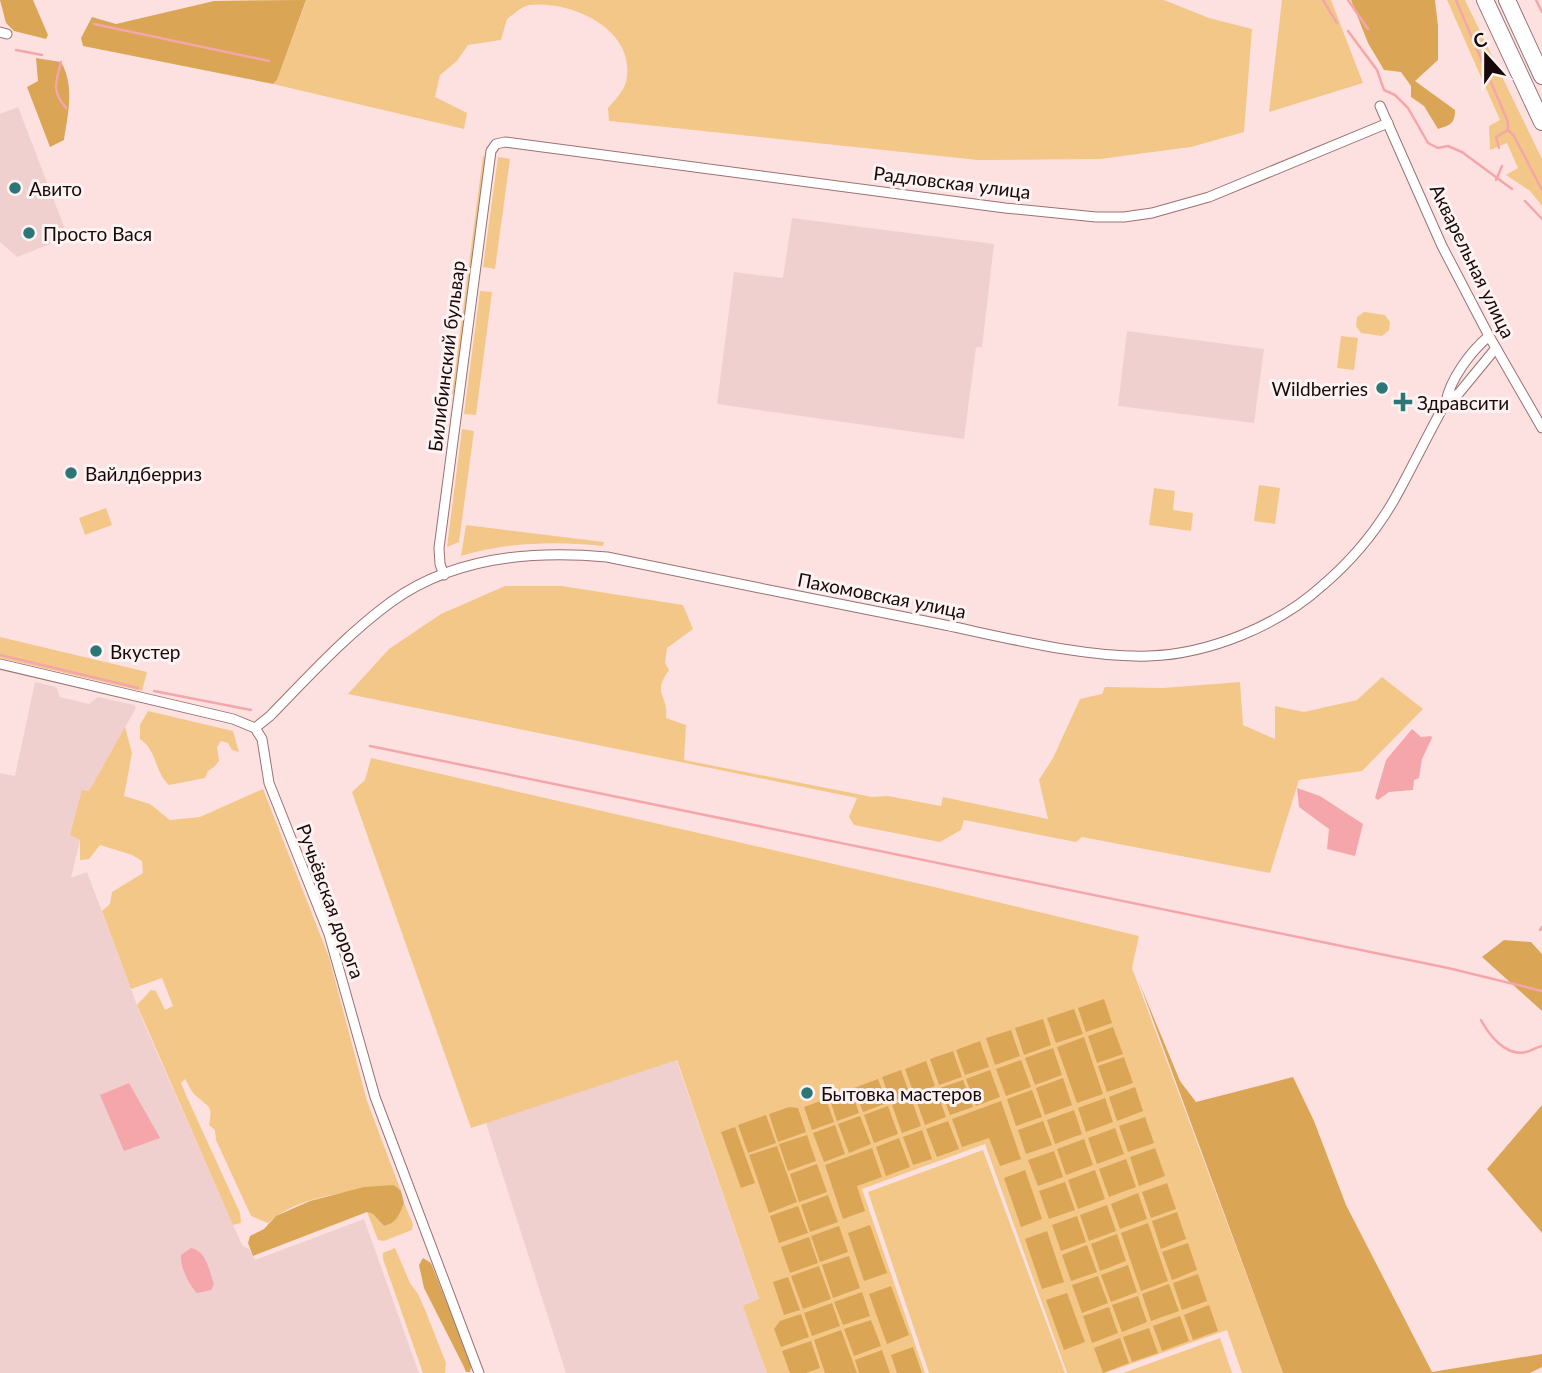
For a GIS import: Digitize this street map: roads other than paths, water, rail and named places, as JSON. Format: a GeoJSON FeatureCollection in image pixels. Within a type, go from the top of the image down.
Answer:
{"type":"FeatureCollection","features":[{"type":"Feature","properties":{"kind":"highway"},"geometry":{"type":"LineString","coordinates":[[1485,0],[1542,122]]}},
{"type":"Feature","properties":{"kind":"highway"},"geometry":{"type":"LineString","coordinates":[[1507,0],[1542,76]]}},
{"type":"Feature","properties":{"kind":"street","name":"Акварельная улица"},"geometry":{"type":"LineString","coordinates":[[1380,106],[1442,246],[1489,336],[1542,428]]}},
{"type":"Feature","properties":{"kind":"street","name":"Радловская улица"},"geometry":{"type":"LineString","coordinates":[[496,144],[505,142],[1005,208],[1096,217],[1124,217],[1181,206],[1209,197],[1388,123]]}},
{"type":"Feature","properties":{"kind":"street","name":"Билибинский бульвар"},"geometry":{"type":"LineString","coordinates":[[444,575],[439,548],[491,151],[496,144]]}},
{"type":"Feature","properties":{"kind":"street","name":"Пахомовская улица"},"geometry":{"type":"LineString","coordinates":[[255,728],[373,616],[404,594],[444,575],[517,556],[576,554],[607,557],[1096,653],[1151,656],[1209,646],[1246,632],[1279,615],[1322,586],[1353,555],[1393,502],[1446,402],[1450,386],[1489,336]]}},
{"type":"Feature","properties":{"kind":"street","name":"Пахомовская улица"},"geometry":{"type":"LineString","coordinates":[[1446,402],[1459,393],[1496,348]]}},
{"type":"Feature","properties":{"kind":"street"},"geometry":{"type":"LineString","coordinates":[[0,664],[233,719],[255,728]]}},
{"type":"Feature","properties":{"kind":"street","name":"Ручьёвская дорога"},"geometry":{"type":"LineString","coordinates":[[255,728],[262,739],[269,783],[329,934],[375,1097],[479,1373]]}},
{"type":"Feature","properties":{"kind":"waterway"},"geometry":{"type":"LineString","coordinates":[[1323,0],[1337,23]]}},
{"type":"Feature","properties":{"kind":"waterway"},"geometry":{"type":"LineString","coordinates":[[1348,0],[1368,29]]}},
{"type":"Feature","properties":{"kind":"waterway"},"geometry":{"type":"LineString","coordinates":[[1456,0],[1508,122],[1508,130],[1514,136],[1542,190]]}},
{"type":"Feature","properties":{"kind":"waterway"},"geometry":{"type":"LineString","coordinates":[[1536,0],[1542,12]]}},
{"type":"Feature","properties":{"kind":"waterway"},"geometry":{"type":"LineString","coordinates":[[94,24],[269,61]]}},
{"type":"Feature","properties":{"kind":"waterway"},"geometry":{"type":"LineString","coordinates":[[1348,31],[1377,70],[1384,90],[1395,95],[1408,108],[1428,143],[1438,148],[1448,146],[1462,152],[1512,189]]}},
{"type":"Feature","properties":{"kind":"waterway"},"geometry":{"type":"LineString","coordinates":[[16,50],[42,55]]}},
{"type":"Feature","properties":{"kind":"waterway"},"geometry":{"type":"LineString","coordinates":[[61,62],[56,81],[57,91],[66,108]]}},
{"type":"Feature","properties":{"kind":"waterway"},"geometry":{"type":"LineString","coordinates":[[1499,148],[1496,137],[1508,130]]}},
{"type":"Feature","properties":{"kind":"waterway"},"geometry":{"type":"LineString","coordinates":[[1496,180],[1502,166]]}},
{"type":"Feature","properties":{"kind":"waterway"},"geometry":{"type":"LineString","coordinates":[[1525,201],[1542,219]]}},
{"type":"Feature","properties":{"kind":"waterway"},"geometry":{"type":"LineString","coordinates":[[0,655],[138,688]]}},
{"type":"Feature","properties":{"kind":"waterway"},"geometry":{"type":"LineString","coordinates":[[154,691],[251,710]]}},
{"type":"Feature","properties":{"kind":"waterway"},"geometry":{"type":"LineString","coordinates":[[370,746],[1448,968],[1542,991]]}},
{"type":"Feature","properties":{"kind":"waterway"},"geometry":{"type":"LineString","coordinates":[[1481,1020],[1493,1038],[1512,1051],[1526,1052],[1542,1046]]}},
{"type":"Feature","properties":{"kind":"place","name":"Авито"},"geometry":{"type":"Point","coordinates":[15,188]}},
{"type":"Feature","properties":{"kind":"place","name":"Просто Вася"},"geometry":{"type":"Point","coordinates":[29,233]}},
{"type":"Feature","properties":{"kind":"place","name":"Wildberries"},"geometry":{"type":"Point","coordinates":[1382,388]}},
{"type":"Feature","properties":{"kind":"place","name":"Здравсити"},"geometry":{"type":"Point","coordinates":[1403,402]}},
{"type":"Feature","properties":{"kind":"place","name":"Вайлдберриз"},"geometry":{"type":"Point","coordinates":[71,473]}},
{"type":"Feature","properties":{"kind":"place","name":"Вкустер"},"geometry":{"type":"Point","coordinates":[96,651]}},
{"type":"Feature","properties":{"kind":"place","name":"Бытовка мастеров"},"geometry":{"type":"Point","coordinates":[807,1093]}}]}
